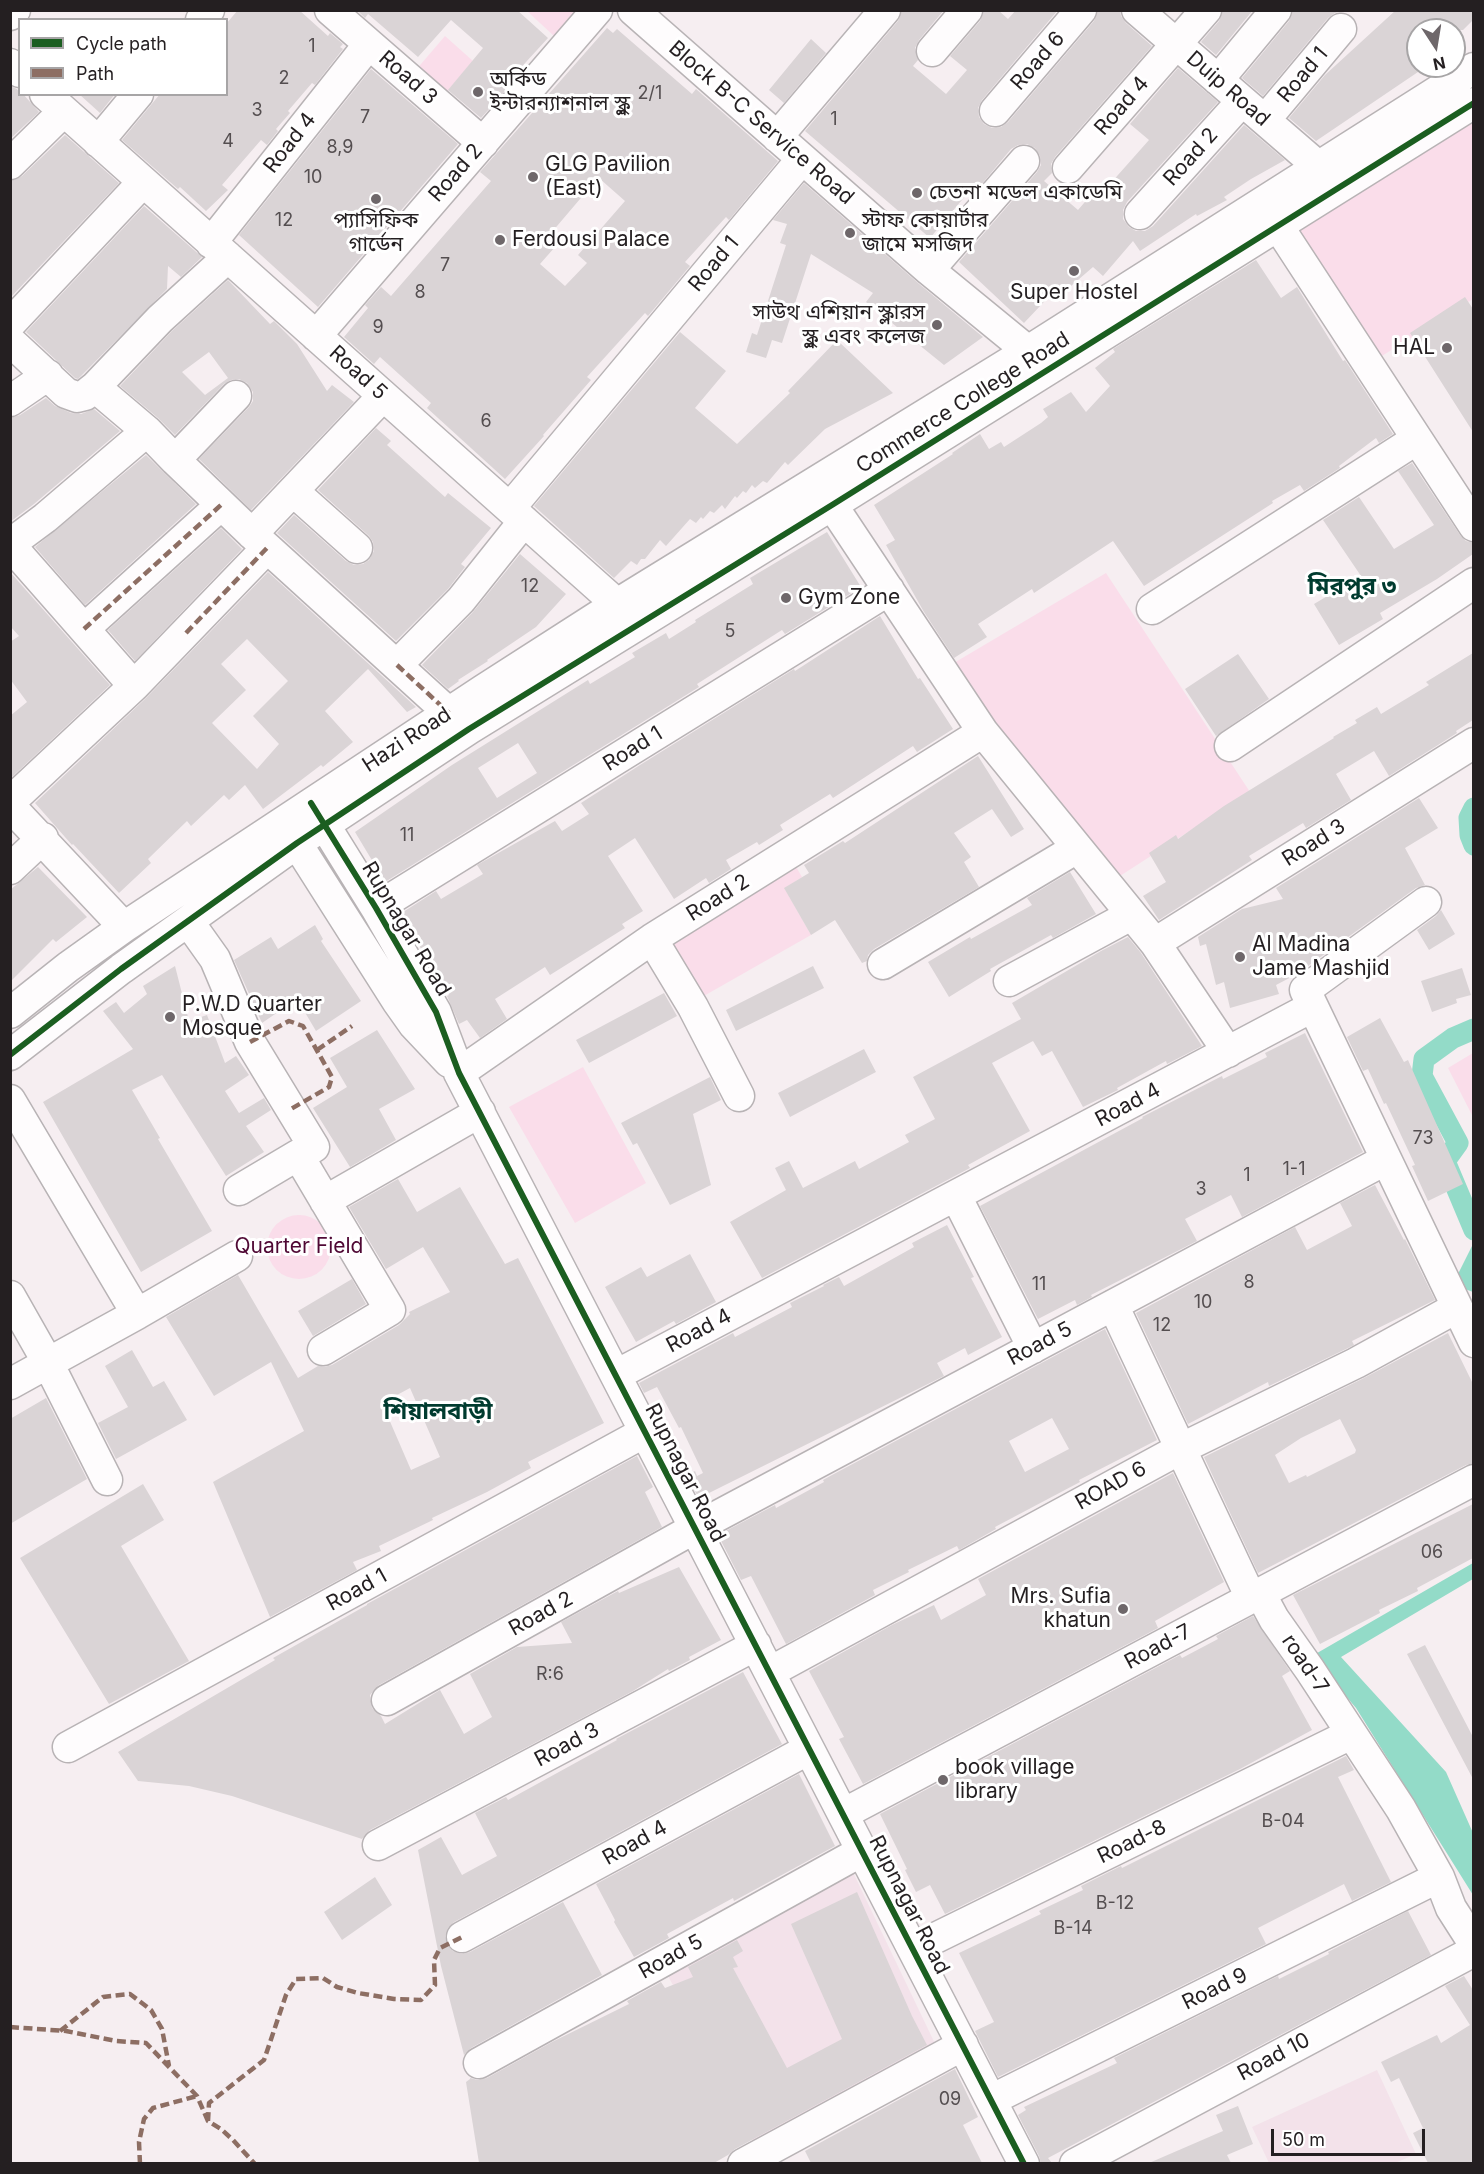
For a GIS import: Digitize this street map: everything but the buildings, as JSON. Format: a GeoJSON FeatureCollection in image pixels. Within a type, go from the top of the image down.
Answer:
{"type":"FeatureCollection","features":[{"type":"Feature","properties":{"kind":"street"},"geometry":{"type":"LineString","coordinates":[[10,15],[15,10]]}},
{"type":"Feature","properties":{"kind":"street","name":"Road 2"},"geometry":{"type":"LineString","coordinates":[[316,336],[597,10]]}},
{"type":"Feature","properties":{"kind":"street","name":"Block B-C Service Road"},"geometry":{"type":"LineString","coordinates":[[633,10],[929,270],[1028,351]]}},
{"type":"Feature","properties":{"kind":"street"},"geometry":{"type":"LineString","coordinates":[[777,136],[885,10]]}},
{"type":"Feature","properties":{"kind":"street"},"geometry":{"type":"LineString","coordinates":[[932,51],[966,10]]}},
{"type":"Feature","properties":{"kind":"street","name":"Road 6"},"geometry":{"type":"LineString","coordinates":[[995,111],[1081,10]]}},
{"type":"Feature","properties":{"kind":"street","name":"Duip Road"},"geometry":{"type":"LineString","coordinates":[[1137,10],[1319,167]]}},
{"type":"Feature","properties":{"kind":"street"},"geometry":{"type":"LineString","coordinates":[[1175,44],[1206,10]]}},
{"type":"Feature","properties":{"kind":"street"},"geometry":{"type":"LineString","coordinates":[[1218,80],[1276,10]]}},
{"type":"Feature","properties":{"kind":"street","name":"Road 3"},"geometry":{"type":"LineString","coordinates":[[333,11],[483,143]]}},
{"type":"Feature","properties":{"kind":"street","name":"Road 1"},"geometry":{"type":"LineString","coordinates":[[1265,120],[1341,29]]}},
{"type":"Feature","properties":{"kind":"street","name":"Road 4"},"geometry":{"type":"LineString","coordinates":[[95,387],[160,319],[220,250],[369,44]]}},
{"type":"Feature","properties":{"kind":"street","name":"Road 4"},"geometry":{"type":"LineString","coordinates":[[1068,168],[1175,44]]}},
{"type":"Feature","properties":{"kind":"street","name":"Commerce College Road"},"geometry":{"type":"LineString","coordinates":[[823,493],[1028,351],[1473,68]]}},
{"type":"Feature","properties":{"kind":"street"},"geometry":{"type":"LineString","coordinates":[[98,142],[136,96]]}},
{"type":"Feature","properties":{"kind":"street","name":"Road 2"},"geometry":{"type":"LineString","coordinates":[[1140,214],[1242,100]]}},
{"type":"Feature","properties":{"kind":"street"},"geometry":{"type":"LineString","coordinates":[[10,164],[54,103]]}},
{"type":"Feature","properties":{"kind":"street","name":"Road 5"},"geometry":{"type":"LineString","coordinates":[[54,103],[617,604]]}},
{"type":"Feature","properties":{"kind":"street","name":"Commerce College Road"},"geometry":{"type":"LineString","coordinates":[[459,721],[823,493],[1278,226],[1473,103]]}},
{"type":"Feature","properties":{"kind":"street","name":"Road 1"},"geometry":{"type":"LineString","coordinates":[[397,665],[461,600],[517,515],[802,159]]}},
{"type":"Feature","properties":{"kind":"street"},"geometry":{"type":"LineString","coordinates":[[929,270],[1024,161]]}},
{"type":"Feature","properties":{"kind":"street"},"geometry":{"type":"LineString","coordinates":[[10,324],[143,182]]}},
{"type":"Feature","properties":{"kind":"street"},"geometry":{"type":"LineString","coordinates":[[1278,226],[1473,526]]}},
{"type":"Feature","properties":{"kind":"street"},"geometry":{"type":"LineString","coordinates":[[10,341],[66,393],[77,397],[85,395],[95,387],[147,431],[221,505],[459,721]]}},
{"type":"Feature","properties":{"kind":"street"},"geometry":{"type":"LineString","coordinates":[[10,401],[48,375]]}},
{"type":"Feature","properties":{"kind":"street"},"geometry":{"type":"LineString","coordinates":[[175,460],[236,396]]}},
{"type":"Feature","properties":{"kind":"street"},"geometry":{"type":"LineString","coordinates":[[124,927],[10,804],[134,686],[260,541],[293,491],[383,396]]}},
{"type":"Feature","properties":{"kind":"street"},"geometry":{"type":"LineString","coordinates":[[134,686],[10,545],[147,431]]}},
{"type":"Feature","properties":{"kind":"street"},"geometry":{"type":"LineString","coordinates":[[1152,609],[1417,439]]}},
{"type":"Feature","properties":{"kind":"street"},"geometry":{"type":"LineString","coordinates":[[293,491],[357,548]]}},
{"type":"Feature","properties":{"kind":"street"},"geometry":{"type":"LineString","coordinates":[[823,493],[983,732],[1155,943],[1228,1052]]}},
{"type":"Feature","properties":{"kind":"street","name":"Hazi Road"},"geometry":{"type":"LineString","coordinates":[[10,1013],[124,927],[290,832],[459,721],[617,604],[823,493]]}},
{"type":"Feature","properties":{"kind":"street"},"geometry":{"type":"LineString","coordinates":[[84,629],[221,505]]}},
{"type":"Feature","properties":{"kind":"street"},"geometry":{"type":"LineString","coordinates":[[1230,746],[1473,583]]}},
{"type":"Feature","properties":{"kind":"street","name":"Road 1"},"geometry":{"type":"LineString","coordinates":[[376,909],[889,591]]}},
{"type":"Feature","properties":{"kind":"street","name":"Road 2"},"geometry":{"type":"LineString","coordinates":[[459,1073],[652,939],[983,732]]}},
{"type":"Feature","properties":{"kind":"street","name":"Road 3"},"geometry":{"type":"LineString","coordinates":[[1155,943],[1473,743]]}},
{"type":"Feature","properties":{"kind":"street","name":"Rupnagar Road"},"geometry":{"type":"LineString","coordinates":[[318,814],[436,1012],[459,1073],[1024,2163]]}},
{"type":"Feature","properties":{"kind":"street"},"geometry":{"type":"LineString","coordinates":[[10,1055],[121,969],[188,921],[290,832],[397,1001],[414,1025],[459,1073]]}},
{"type":"Feature","properties":{"kind":"street"},"geometry":{"type":"LineString","coordinates":[[10,869],[43,838]]}},
{"type":"Feature","properties":{"kind":"street"},"geometry":{"type":"LineString","coordinates":[[883,964],[1077,849]]}},
{"type":"Feature","properties":{"kind":"street"},"geometry":{"type":"LineString","coordinates":[[1426,902],[1305,990],[1473,1342]]}},
{"type":"Feature","properties":{"kind":"street"},"geometry":{"type":"LineString","coordinates":[[1009,981],[1131,915]]}},
{"type":"Feature","properties":{"kind":"street"},"geometry":{"type":"LineString","coordinates":[[188,921],[215,959],[250,1042],[314,1147],[239,1190]]}},
{"type":"Feature","properties":{"kind":"street"},"geometry":{"type":"LineString","coordinates":[[652,939],[693,1007],[740,1096]]}},
{"type":"Feature","properties":{"kind":"street","name":"Road 4"},"geometry":{"type":"LineString","coordinates":[[616,1375],[1312,1007]]}},
{"type":"Feature","properties":{"kind":"street"},"geometry":{"type":"LineString","coordinates":[[10,1100],[137,1314]]}},
{"type":"Feature","properties":{"kind":"street"},"geometry":{"type":"LineString","coordinates":[[325,1201],[480,1112]]}},
{"type":"Feature","properties":{"kind":"street"},"geometry":{"type":"LineString","coordinates":[[298,1155],[390,1310],[323,1350]]}},
{"type":"Feature","properties":{"kind":"street","name":"Road 5"},"geometry":{"type":"LineString","coordinates":[[695,1528],[1385,1160]]}},
{"type":"Feature","properties":{"kind":"street"},"geometry":{"type":"LineString","coordinates":[[956,1196],[1033,1348]]}},
{"type":"Feature","properties":{"kind":"street"},"geometry":{"type":"LineString","coordinates":[[10,1384],[237,1256]]}},
{"type":"Feature","properties":{"kind":"street"},"geometry":{"type":"LineString","coordinates":[[10,1296],[48,1363],[107,1480]]}},
{"type":"Feature","properties":{"kind":"street","name":"road-7"},"geometry":{"type":"LineString","coordinates":[[1113,1305],[1180,1449],[1256,1595],[1310,1670],[1401,1809],[1439,1877],[1451,1908],[1473,1944]]}},
{"type":"Feature","properties":{"kind":"street","name":"ROAD 6"},"geometry":{"type":"LineString","coordinates":[[770,1672],[1180,1449],[1356,1363],[1456,1308]]}},
{"type":"Feature","properties":{"kind":"street","name":"Road 1"},"geometry":{"type":"LineString","coordinates":[[69,1748],[645,1432]]}},
{"type":"Feature","properties":{"kind":"street","name":"Road-7"},"geometry":{"type":"LineString","coordinates":[[843,1814],[1473,1480]]}},
{"type":"Feature","properties":{"kind":"street","name":"Road 2"},"geometry":{"type":"LineString","coordinates":[[387,1700],[695,1528]]}},
{"type":"Feature","properties":{"kind":"street","name":"Road 3"},"geometry":{"type":"LineString","coordinates":[[378,1845],[756,1645]]}},
{"type":"Feature","properties":{"kind":"street","name":"Road-8"},"geometry":{"type":"LineString","coordinates":[[913,1949],[1351,1734]]}},
{"type":"Feature","properties":{"kind":"street","name":"Road 4"},"geometry":{"type":"LineString","coordinates":[[462,1937],[809,1749]]}},
{"type":"Feature","properties":{"kind":"street","name":"Road 5"},"geometry":{"type":"LineString","coordinates":[[479,2062],[862,1851]]}},
{"type":"Feature","properties":{"kind":"street","name":"Road 9"},"geometry":{"type":"LineString","coordinates":[[991,2100],[1439,1877]]}},
{"type":"Feature","properties":{"kind":"street","name":"Road 10"},"geometry":{"type":"LineString","coordinates":[[1075,2163],[1473,1951]]}},
{"type":"Feature","properties":{"kind":"street"},"geometry":{"type":"LineString","coordinates":[[743,2163],[963,2045]]}},
{"type":"Feature","properties":{"kind":"shaded area"},"geometry":{"type":"Polygon","coordinates":[[[1473,1244],[1473,1292],[1465,1289],[1458,1274],[1473,1244]]]}},
{"type":"Feature","properties":{"kind":"shaded area"},"geometry":{"type":"Polygon","coordinates":[[[1473,1563],[1473,1579],[1341,1657],[1446,1772],[1473,1833],[1473,1895],[1356,1708],[1312,1656],[1473,1563]]]}},
{"type":"Feature","properties":{"kind":"shaded area"},"geometry":{"type":"Polygon","coordinates":[[[850,1866],[939,2052],[757,2149],[663,1966],[850,1866]]]}},
{"type":"Feature","properties":{"kind":"shaded area"},"geometry":{"type":"Polygon","coordinates":[[[1377,2070],[1416,2154],[1395,2163],[1269,2163],[1252,2127],[1377,2070]]]}},
{"type":"Feature","properties":{"kind":"green space"},"geometry":{"type":"Polygon","coordinates":[[[527,11],[575,12],[554,36],[527,11]]]}},
{"type":"Feature","properties":{"kind":"green space"},"geometry":{"type":"Polygon","coordinates":[[[445,36],[473,61],[444,96],[415,71],[445,36]]]}},
{"type":"Feature","properties":{"kind":"green space"},"geometry":{"type":"Polygon","coordinates":[[[1473,103],[1473,299],[1377,359],[1289,218],[1473,103]]]}},
{"type":"Feature","properties":{"kind":"green space"},"geometry":{"type":"Polygon","coordinates":[[[1106,573],[1250,792],[1106,885],[942,670],[1106,573]]]}},
{"type":"Feature","properties":{"kind":"green space"},"geometry":{"type":"Polygon","coordinates":[[[792,860],[802,877],[785,889],[811,935],[695,1001],[657,941],[792,860]]]}},
{"type":"Feature","properties":{"kind":"green space"},"geometry":{"type":"Polygon","coordinates":[[[1473,1053],[1473,1117],[1448,1068],[1473,1053]]]}},
{"type":"Feature","properties":{"kind":"green space"},"geometry":{"type":"Polygon","coordinates":[[[583,1067],[646,1183],[575,1223],[509,1107],[583,1067]]]}},
{"type":"Feature","properties":{"kind":"green space","name":"Quarter Field"},"geometry":{"type":"Polygon","coordinates":[[[293,1215],[305,1215],[322,1224],[329,1235],[331,1247],[329,1259],[322,1270],[305,1279],[293,1279],[281,1274],[272,1265],[267,1253],[267,1241],[272,1229],[281,1220],[293,1215]]]}},
{"type":"Feature","properties":{"kind":"waterway"},"geometry":{"type":"LineString","coordinates":[[1474,808],[1469,818],[1470,835],[1474,845]]}},
{"type":"Feature","properties":{"kind":"waterway"},"geometry":{"type":"LineString","coordinates":[[1474,1029],[1453,1038],[1424,1059],[1422,1076],[1458,1143],[1445,1161],[1474,1230]]}},
{"type":"Feature","properties":{"kind":"marked path"},"geometry":{"type":"LineString","coordinates":[[84,629],[221,505]]}},
{"type":"Feature","properties":{"kind":"marked path"},"geometry":{"type":"LineString","coordinates":[[186,633],[267,548]]}},
{"type":"Feature","properties":{"kind":"marked path"},"geometry":{"type":"LineString","coordinates":[[397,665],[449,713]]}},
{"type":"Feature","properties":{"kind":"marked path"},"geometry":{"type":"LineString","coordinates":[[250,1042],[289,1021],[303,1026],[332,1077],[329,1087],[291,1109]]}},
{"type":"Feature","properties":{"kind":"marked path"},"geometry":{"type":"LineString","coordinates":[[317,1050],[352,1026]]}},
{"type":"Feature","properties":{"kind":"marked path"},"geometry":{"type":"LineString","coordinates":[[208,2121],[209,2103],[264,2060],[286,1995],[296,1979],[323,1978],[337,1987],[358,1993],[394,1999],[421,2000],[435,1985],[434,1960],[440,1948],[462,1937]]}},
{"type":"Feature","properties":{"kind":"marked path"},"geometry":{"type":"LineString","coordinates":[[60,2031],[103,1997],[130,1994],[151,2010],[162,2029],[169,2066]]}},
{"type":"Feature","properties":{"kind":"marked path"},"geometry":{"type":"LineString","coordinates":[[10,2027],[66,2031],[116,2041],[146,2043],[197,2096],[208,2121],[221,2129],[255,2164]]}},
{"type":"Feature","properties":{"kind":"marked path"},"geometry":{"type":"LineString","coordinates":[[140,2164],[139,2142],[144,2119],[153,2108],[197,2096]]}},
{"type":"Feature","properties":{"kind":"cycle path"},"geometry":{"type":"LineString","coordinates":[[10,1055],[121,969],[297,843],[469,729],[1474,103]]}},
{"type":"Feature","properties":{"kind":"cycle path"},"geometry":{"type":"LineString","coordinates":[[311,803],[376,908],[436,1012],[459,1073],[1024,2164]]}},
{"type":"Feature","properties":{"kind":"place","name":"অর্কিড ইন্টারন্যাশনাল স্কুল"},"geometry":{"type":"Point","coordinates":[478,92]}},
{"type":"Feature","properties":{"kind":"place","name":"GLG Pavilion (East)"},"geometry":{"type":"Point","coordinates":[533,177]}},
{"type":"Feature","properties":{"kind":"place","name":"চেতনা মডেল একাডেমি"},"geometry":{"type":"Point","coordinates":[917,193]}},
{"type":"Feature","properties":{"kind":"place","name":"প্যাসিফিক গার্ডেন"},"geometry":{"type":"Point","coordinates":[376,199]}},
{"type":"Feature","properties":{"kind":"place","name":"স্টাফ কোয়ার্টার জামে মসজিদ"},"geometry":{"type":"Point","coordinates":[850,233]}},
{"type":"Feature","properties":{"kind":"place","name":"Ferdousi Palace"},"geometry":{"type":"Point","coordinates":[500,240]}},
{"type":"Feature","properties":{"kind":"place","name":"Super Hostel"},"geometry":{"type":"Point","coordinates":[1074,271]}},
{"type":"Feature","properties":{"kind":"place","name":"সাউথ এশিয়ান স্কলারস স্কুল এবং কলেজ"},"geometry":{"type":"Point","coordinates":[937,325]}},
{"type":"Feature","properties":{"kind":"place","name":"HAL"},"geometry":{"type":"Point","coordinates":[1447,348]}},
{"type":"Feature","properties":{"kind":"place","name":"Gym Zone"},"geometry":{"type":"Point","coordinates":[786,598]}},
{"type":"Feature","properties":{"kind":"place","name":"Al Madina Jame Mashjid"},"geometry":{"type":"Point","coordinates":[1240,957]}},
{"type":"Feature","properties":{"kind":"place","name":"P.W.D Quarter Mosque"},"geometry":{"type":"Point","coordinates":[170,1017]}},
{"type":"Feature","properties":{"kind":"place","name":"Mrs. Sufia khatun"},"geometry":{"type":"Point","coordinates":[1123,1609]}},
{"type":"Feature","properties":{"kind":"place","name":"book village library"},"geometry":{"type":"Point","coordinates":[943,1780]}},
{"type":"Feature","properties":{"kind":"district","name":"মিরপুর ৩"},"geometry":{"type":"Point","coordinates":[1352,587]}},
{"type":"Feature","properties":{"kind":"district","name":"শিয়ালবাড়ী"},"geometry":{"type":"Point","coordinates":[438,1412]}}]}
